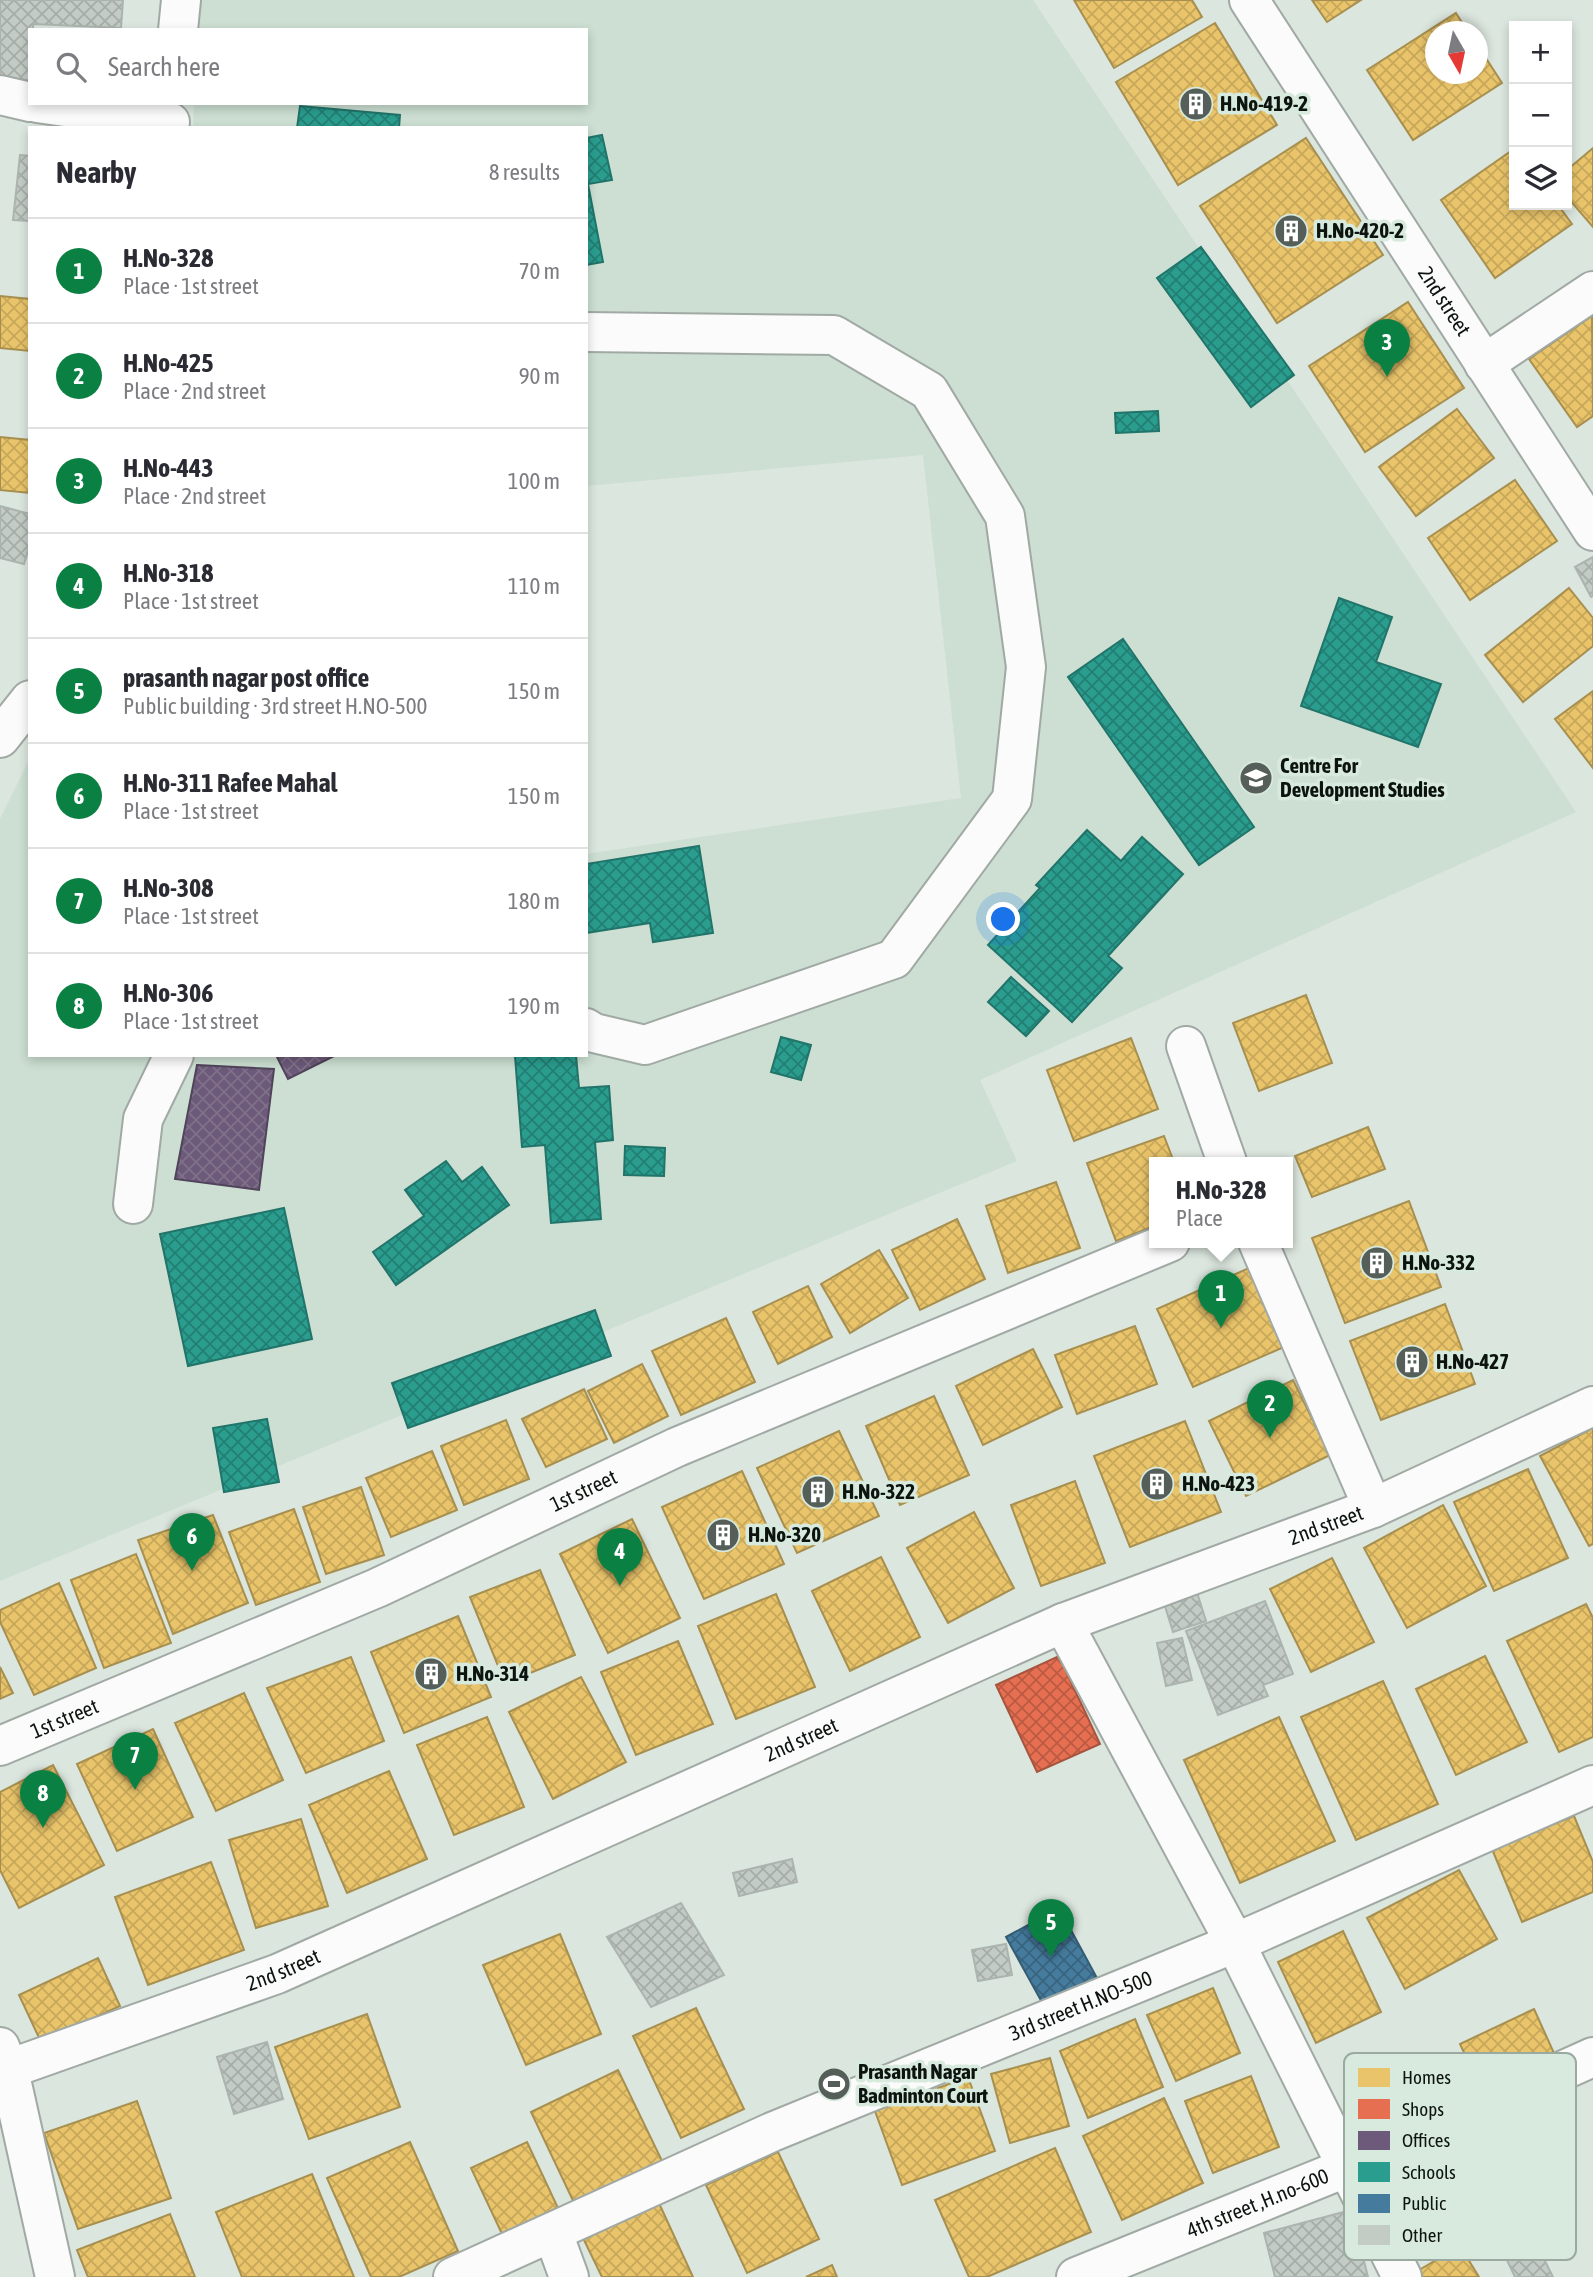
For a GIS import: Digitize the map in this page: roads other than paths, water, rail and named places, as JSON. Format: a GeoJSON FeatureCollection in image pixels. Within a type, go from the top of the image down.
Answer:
{"type":"FeatureCollection","features":[{"type":"Feature","properties":{"kind":"street"},"geometry":{"type":"LineString","coordinates":[[178,28],[181,0]]}},
{"type":"Feature","properties":{"kind":"street","name":"2nd street"},"geometry":{"type":"LineString","coordinates":[[1249,0],[1593,531]]}},
{"type":"Feature","properties":{"kind":"street"},"geometry":{"type":"LineString","coordinates":[[0,95],[28,102]]}},
{"type":"Feature","properties":{"kind":"street"},"geometry":{"type":"LineString","coordinates":[[55,105],[171,118]]}},
{"type":"Feature","properties":{"kind":"street"},"geometry":{"type":"LineString","coordinates":[[1484,364],[1584,296]]}},
{"type":"Feature","properties":{"kind":"street"},"geometry":{"type":"LineString","coordinates":[[588,332],[834,335],[929,391],[1004,516],[1026,667],[1012,799],[894,959],[645,1045],[588,1029]]}},
{"type":"Feature","properties":{"kind":"street"},"geometry":{"type":"LineString","coordinates":[[0,738],[28,702]]}},
{"type":"Feature","properties":{"kind":"street"},"geometry":{"type":"LineString","coordinates":[[1186,1046],[1225,1157]]}},
{"type":"Feature","properties":{"kind":"street"},"geometry":{"type":"LineString","coordinates":[[133,1204],[143,1119],[173,1057]]}},
{"type":"Feature","properties":{"kind":"street","name":"1st street"},"geometry":{"type":"LineString","coordinates":[[0,1746],[377,1588],[677,1447],[1156,1248]]}},
{"type":"Feature","properties":{"kind":"street"},"geometry":{"type":"LineString","coordinates":[[1261,1248],[1373,1508]]}},
{"type":"Feature","properties":{"kind":"street","name":"2nd street"},"geometry":{"type":"LineString","coordinates":[[3,2063],[277,1974],[1063,1623],[1373,1508],[1593,1406]]}},
{"type":"Feature","properties":{"kind":"street"},"geometry":{"type":"LineString","coordinates":[[1063,1623],[1235,1943],[1344,2159]]}},
{"type":"Feature","properties":{"kind":"street","name":"3rd street H.NO-500"},"geometry":{"type":"LineString","coordinates":[[453,2277],[772,2132],[1235,1943],[1593,1785]]}},
{"type":"Feature","properties":{"kind":"street","name":"4th street ,H.no-600"},"geometry":{"type":"LineString","coordinates":[[1576,2065],[1593,2057]]}},
{"type":"Feature","properties":{"kind":"street"},"geometry":{"type":"LineString","coordinates":[[3,2063],[55,2277]]}},
{"type":"Feature","properties":{"kind":"street","name":"4th street ,H.no-600"},"geometry":{"type":"LineString","coordinates":[[1076,2277],[1344,2169]]}},
{"type":"Feature","properties":{"kind":"street"},"geometry":{"type":"LineString","coordinates":[[553,2232],[569,2277]]}},
{"type":"Feature","properties":{"kind":"street"},"geometry":{"type":"LineString","coordinates":[[1394,2260],[1402,2277]]}},
{"type":"Feature","properties":{"kind":"place","name":"H.No-419-2"},"geometry":{"type":"Point","coordinates":[1196,104]}},
{"type":"Feature","properties":{"kind":"place","name":"H.No-420-2"},"geometry":{"type":"Point","coordinates":[1291,231]}},
{"type":"Feature","properties":{"kind":"place","name":"H.No-443"},"geometry":{"type":"Point","coordinates":[1387,377]}},
{"type":"Feature","properties":{"kind":"place","name":"Centre For Development Studies"},"geometry":{"type":"Point","coordinates":[1256,778]}},
{"type":"Feature","properties":{"kind":"place","name":"H.No-332"},"geometry":{"type":"Point","coordinates":[1377,1263]}},
{"type":"Feature","properties":{"kind":"place","name":"H.No-328"},"geometry":{"type":"Point","coordinates":[1221,1328]}},
{"type":"Feature","properties":{"kind":"place","name":"H.No-427"},"geometry":{"type":"Point","coordinates":[1412,1362]}},
{"type":"Feature","properties":{"kind":"place","name":"H.No-425"},"geometry":{"type":"Point","coordinates":[1270,1438]}},
{"type":"Feature","properties":{"kind":"place","name":"H.No-423"},"geometry":{"type":"Point","coordinates":[1157,1484]}},
{"type":"Feature","properties":{"kind":"place","name":"H.No-322"},"geometry":{"type":"Point","coordinates":[818,1492]}},
{"type":"Feature","properties":{"kind":"place","name":"H.No-320"},"geometry":{"type":"Point","coordinates":[723,1535]}},
{"type":"Feature","properties":{"kind":"place","name":"H.No-311 Rafee Mahal"},"geometry":{"type":"Point","coordinates":[192,1571]}},
{"type":"Feature","properties":{"kind":"place","name":"H.No-318"},"geometry":{"type":"Point","coordinates":[620,1586]}},
{"type":"Feature","properties":{"kind":"place","name":"H.No-314"},"geometry":{"type":"Point","coordinates":[431,1674]}},
{"type":"Feature","properties":{"kind":"place","name":"H.No-308"},"geometry":{"type":"Point","coordinates":[135,1790]}},
{"type":"Feature","properties":{"kind":"place","name":"H.No-306"},"geometry":{"type":"Point","coordinates":[43,1828]}},
{"type":"Feature","properties":{"kind":"place","name":"prasanth nagar post office"},"geometry":{"type":"Point","coordinates":[1051,1957]}},
{"type":"Feature","properties":{"kind":"place","name":"Prasanth Nagar Badminton Court"},"geometry":{"type":"Point","coordinates":[834,2084]}}]}
